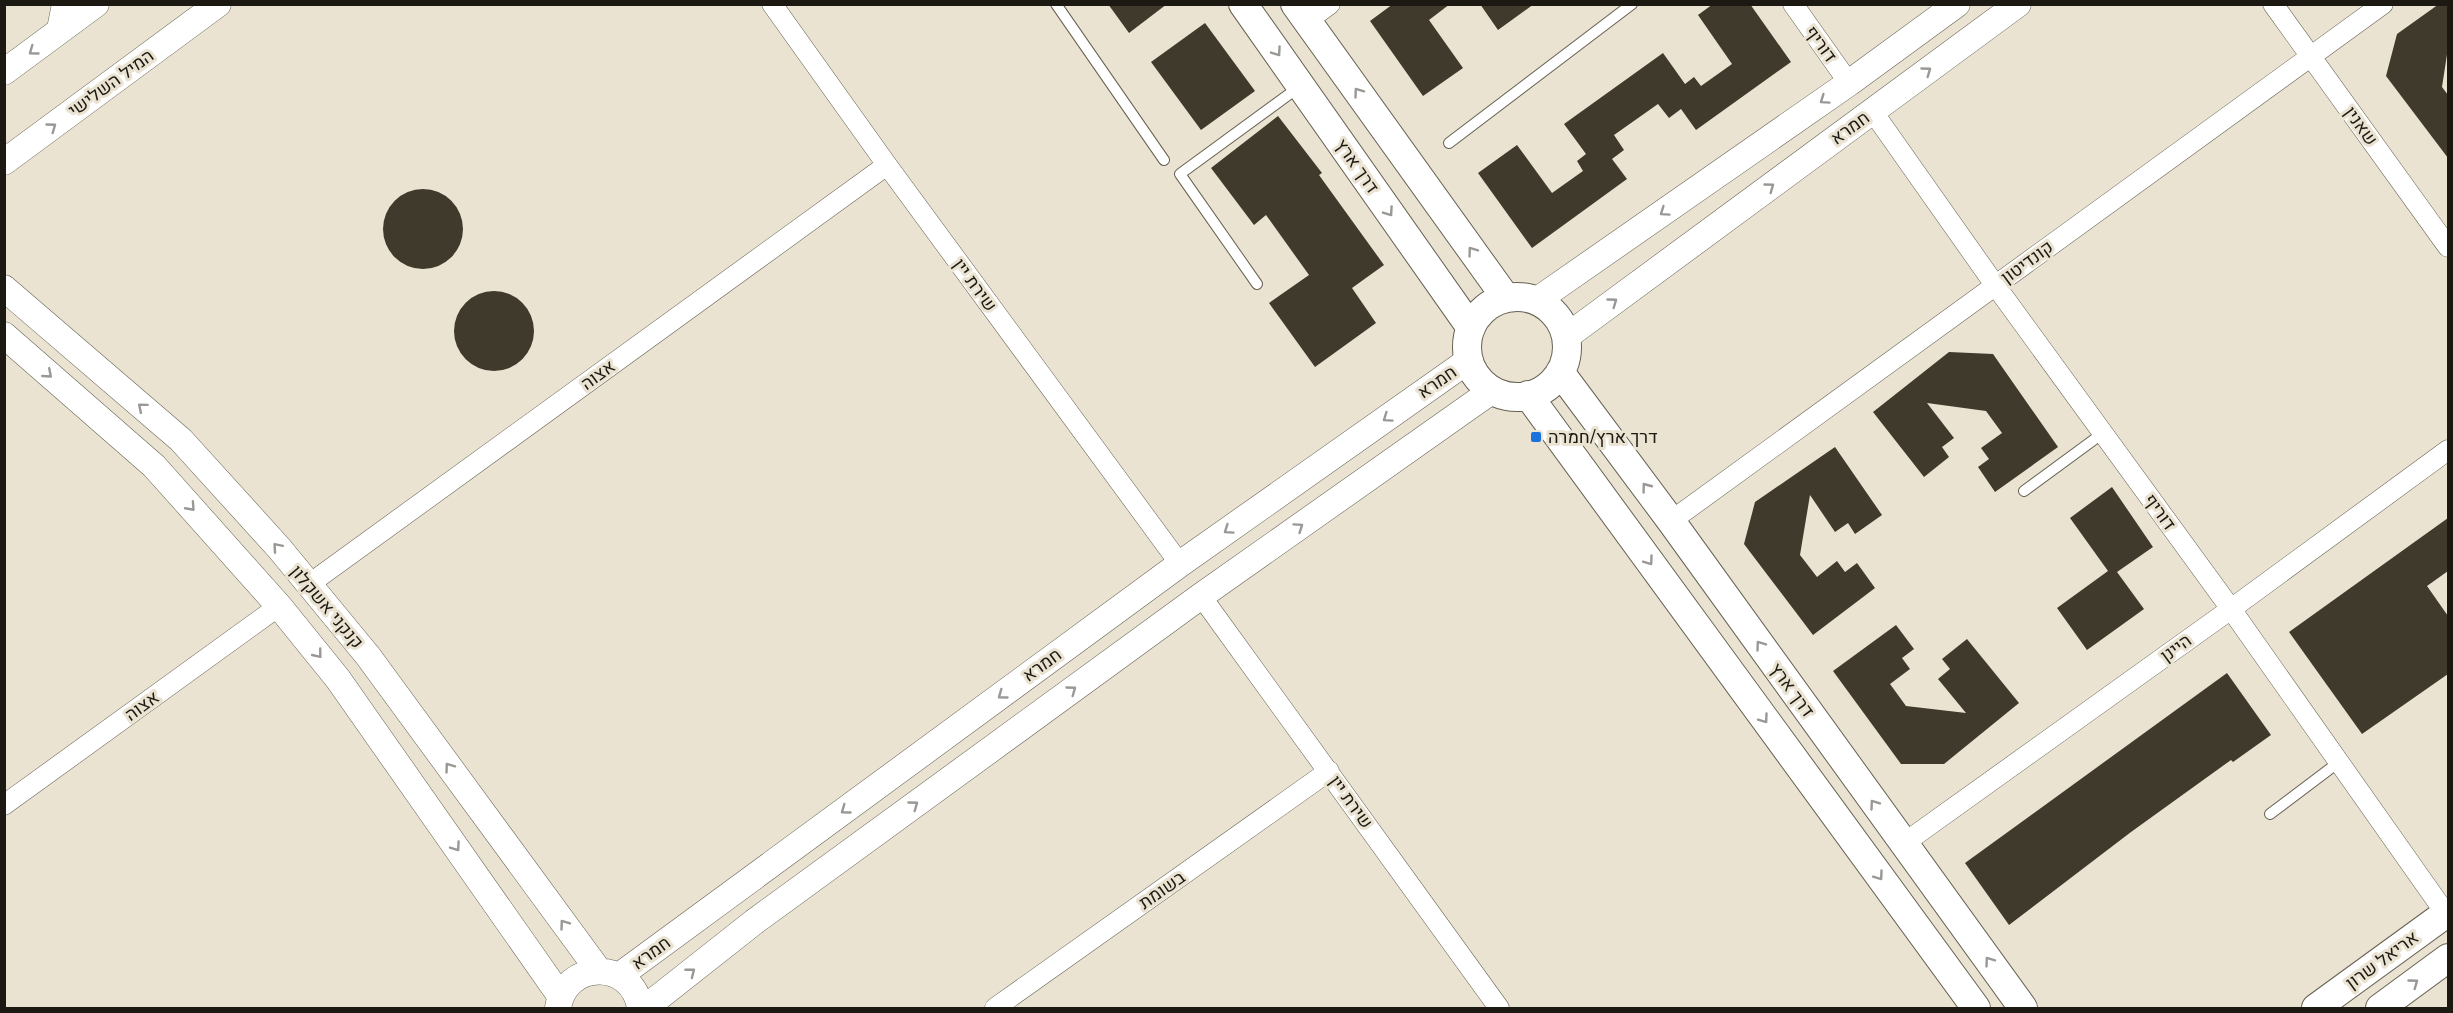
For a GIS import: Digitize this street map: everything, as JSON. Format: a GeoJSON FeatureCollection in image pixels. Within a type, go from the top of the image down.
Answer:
{"type":"FeatureCollection","features":[{"type":"Feature","properties":{"kind":"main road","name":"דרך ארץ"},"geometry":{"type":"LineString","coordinates":[[1243,4],[1471,328]]}},
{"type":"Feature","properties":{"kind":"main road"},"geometry":{"type":"LineString","coordinates":[[1301,13],[1506,298]]}},
{"type":"Feature","properties":{"kind":"main road"},"geometry":{"type":"LineString","coordinates":[[1516,297],[1536,301],[1550,309],[1555,315],[1566,337],[1567,349],[1560,372],[1552,383],[1541,391],[1528,395],[1504,395],[1493,390],[1474,372],[1467,349],[1471,328],[1479,314],[1491,304],[1516,297]]}},
{"type":"Feature","properties":{"kind":"main road","name":"דרך ארץ"},"geometry":{"type":"LineString","coordinates":[[1560,372],[1671,521],[2023,1008]]}},
{"type":"Feature","properties":{"kind":"main road"},"geometry":{"type":"LineString","coordinates":[[1528,395],[1976,1008]]}},
{"type":"Feature","properties":{"kind":"main road","name":"אריאל שרון"},"geometry":{"type":"LineString","coordinates":[[2316,1008],[2447,913]]}},
{"type":"Feature","properties":{"kind":"main road","name":"אריאל שרון"},"geometry":{"type":"LineString","coordinates":[[2380,1008],[2448,958]]}},
{"type":"Feature","properties":{"kind":"street"},"geometry":{"type":"LineString","coordinates":[[57,34],[61,21],[62,4]]}},
{"type":"Feature","properties":{"kind":"street"},"geometry":{"type":"LineString","coordinates":[[4,72],[96,4]]}},
{"type":"Feature","properties":{"kind":"street","name":"המיל השלישי"},"geometry":{"type":"LineString","coordinates":[[4,162],[218,4]]}},
{"type":"Feature","properties":{"kind":"street","name":"שירת יין"},"geometry":{"type":"LineString","coordinates":[[772,4],[887,165],[1180,564]]}},
{"type":"Feature","properties":{"kind":"street"},"geometry":{"type":"LineString","coordinates":[[1301,13],[1330,4]]}},
{"type":"Feature","properties":{"kind":"street","name":"דוריף"},"geometry":{"type":"LineString","coordinates":[[1793,4],[1850,83]]}},
{"type":"Feature","properties":{"kind":"street","name":"חמרא"},"geometry":{"type":"LineString","coordinates":[[1536,301],[1850,83],[1957,4]]}},
{"type":"Feature","properties":{"kind":"street","name":"חמרא"},"geometry":{"type":"LineString","coordinates":[[1566,337],[2018,4]]}},
{"type":"Feature","properties":{"kind":"street","name":"שאנין"},"geometry":{"type":"LineString","coordinates":[[2273,4],[2448,247]]}},
{"type":"Feature","properties":{"kind":"street","name":"קונדיטון"},"geometry":{"type":"LineString","coordinates":[[1671,521],[2383,4]]}},
{"type":"Feature","properties":{"kind":"street","name":"דוריף"},"geometry":{"type":"LineString","coordinates":[[1872,112],[2231,609],[2447,913]]}},
{"type":"Feature","properties":{"kind":"street","name":"אצוה"},"geometry":{"type":"LineString","coordinates":[[308,585],[887,165]]}},
{"type":"Feature","properties":{"kind":"street","name":"קנקני אשקלון"},"geometry":{"type":"LineString","coordinates":[[4,288],[181,440],[368,656],[609,974],[634,992],[640,1008]]}},
{"type":"Feature","properties":{"kind":"street","name":"קנקני אשקלון"},"geometry":{"type":"LineString","coordinates":[[4,335],[153,466],[279,606],[338,680],[559,1003]]}},
{"type":"Feature","properties":{"kind":"street","name":"חמרא"},"geometry":{"type":"LineString","coordinates":[[559,1003],[567,986],[576,978],[587,973],[609,974],[1180,564],[1469,360]]}},
{"type":"Feature","properties":{"kind":"street"},"geometry":{"type":"LineString","coordinates":[[645,1008],[754,922],[1202,596],[1493,390]]}},
{"type":"Feature","properties":{"kind":"street","name":"היינן"},"geometry":{"type":"LineString","coordinates":[[1903,844],[2448,450]]}},
{"type":"Feature","properties":{"kind":"street","name":"שירת יין"},"geometry":{"type":"LineString","coordinates":[[1202,596],[1499,1008]]}},
{"type":"Feature","properties":{"kind":"street","name":"אצוה"},"geometry":{"type":"LineString","coordinates":[[4,805],[279,606]]}},
{"type":"Feature","properties":{"kind":"street","name":"בשומת"},"geometry":{"type":"LineString","coordinates":[[994,1008],[1329,771]]}},
{"type":"Feature","properties":{"kind":"lane"},"geometry":{"type":"LineString","coordinates":[[1056,4],[1164,160]]}},
{"type":"Feature","properties":{"kind":"lane"},"geometry":{"type":"LineString","coordinates":[[1449,143],[1632,4]]}},
{"type":"Feature","properties":{"kind":"lane"},"geometry":{"type":"LineString","coordinates":[[1257,284],[1180,174],[1301,86]]}},
{"type":"Feature","properties":{"kind":"lane"},"geometry":{"type":"LineString","coordinates":[[2024,491],[2103,433]]}},
{"type":"Feature","properties":{"kind":"lane"},"geometry":{"type":"LineString","coordinates":[[2270,814],[2339,762]]}},
{"type":"Feature","properties":{"kind":"building"},"geometry":{"type":"Polygon","coordinates":[[[1108,4],[1167,4],[1129,33],[1108,4]]]}},
{"type":"Feature","properties":{"kind":"building"},"geometry":{"type":"Polygon","coordinates":[[[1393,4],[1450,4],[1429,20],[1463,68],[1423,96],[1370,21],[1393,4]]]}},
{"type":"Feature","properties":{"kind":"building"},"geometry":{"type":"Polygon","coordinates":[[[1480,4],[1534,4],[1498,30],[1480,4]]]}},
{"type":"Feature","properties":{"kind":"building"},"geometry":{"type":"Polygon","coordinates":[[[1713,4],[1750,4],[1791,62],[1696,130],[1681,109],[1669,118],[1658,104],[1614,135],[1624,150],[1612,159],[1627,179],[1532,248],[1478,173],[1517,145],[1552,193],[1583,171],[1577,161],[1586,154],[1564,124],[1663,53],[1685,84],[1694,77],[1701,86],[1732,64],[1698,15],[1713,4]]]}},
{"type":"Feature","properties":{"kind":"building"},"geometry":{"type":"Polygon","coordinates":[[[2439,4],[2448,4],[2448,48],[2442,87],[2448,95],[2448,158],[2386,76],[2397,34],[2439,4]]]}},
{"type":"Feature","properties":{"kind":"building"},"geometry":{"type":"Polygon","coordinates":[[[1205,23],[1255,91],[1201,130],[1151,62],[1205,23]]]}},
{"type":"Feature","properties":{"kind":"building"},"geometry":{"type":"Polygon","coordinates":[[[1278,116],[1322,173],[1319,175],[1384,265],[1352,288],[1376,323],[1315,367],[1269,303],[1309,275],[1266,215],[1254,225],[1211,168],[1278,116]]]}},
{"type":"Feature","properties":{"kind":"building"},"geometry":{"type":"Polygon","coordinates":[[[423,189],[438,192],[451,201],[460,214],[463,229],[460,244],[451,257],[438,266],[423,269],[408,266],[395,257],[386,244],[383,229],[386,214],[395,201],[408,192],[423,189]]]}},
{"type":"Feature","properties":{"kind":"building"},"geometry":{"type":"Polygon","coordinates":[[[486,291],[502,291],[523,302],[534,323],[534,339],[523,360],[502,371],[486,371],[472,365],[460,353],[454,339],[454,323],[460,309],[472,297],[486,291]]]}},
{"type":"Feature","properties":{"kind":"building"},"geometry":{"type":"Polygon","coordinates":[[[1949,352],[1993,354],[2058,447],[1995,492],[1978,467],[1989,459],[1981,448],[2002,433],[1986,411],[1927,403],[1954,438],[1942,447],[1949,457],[1924,477],[1873,412],[1949,352]]]}},
{"type":"Feature","properties":{"kind":"building"},"geometry":{"type":"Polygon","coordinates":[[[1835,447],[1882,515],[1855,534],[1848,523],[1835,532],[1810,495],[1800,555],[1817,577],[1837,561],[1845,572],[1857,563],[1875,588],[1813,635],[1744,544],[1755,502],[1835,447]]]}},
{"type":"Feature","properties":{"kind":"building"},"geometry":{"type":"Polygon","coordinates":[[[2112,487],[2153,547],[2117,572],[2144,609],[2087,650],[2057,608],[2108,571],[2070,518],[2112,487]]]}},
{"type":"Feature","properties":{"kind":"building"},"geometry":{"type":"Polygon","coordinates":[[[2448,518],[2448,571],[2427,586],[2448,616],[2448,674],[2362,734],[2289,632],[2448,518]]]}},
{"type":"Feature","properties":{"kind":"building"},"geometry":{"type":"Polygon","coordinates":[[[1896,625],[1914,649],[1902,658],[1910,669],[1890,684],[1906,706],[1966,713],[1938,679],[1950,669],[1942,659],[1967,639],[2019,703],[1944,764],[1901,764],[1833,671],[1896,625]]]}},
{"type":"Feature","properties":{"kind":"building"},"geometry":{"type":"Polygon","coordinates":[[[2227,673],[2271,735],[2233,762],[2231,760],[2131,832],[2009,925],[1965,863],[2227,673]]]}},
{"type":"Feature","properties":{"kind":"place","name":"דרך ארץ/חמרה"},"geometry":{"type":"Point","coordinates":[1536,437]}}]}
